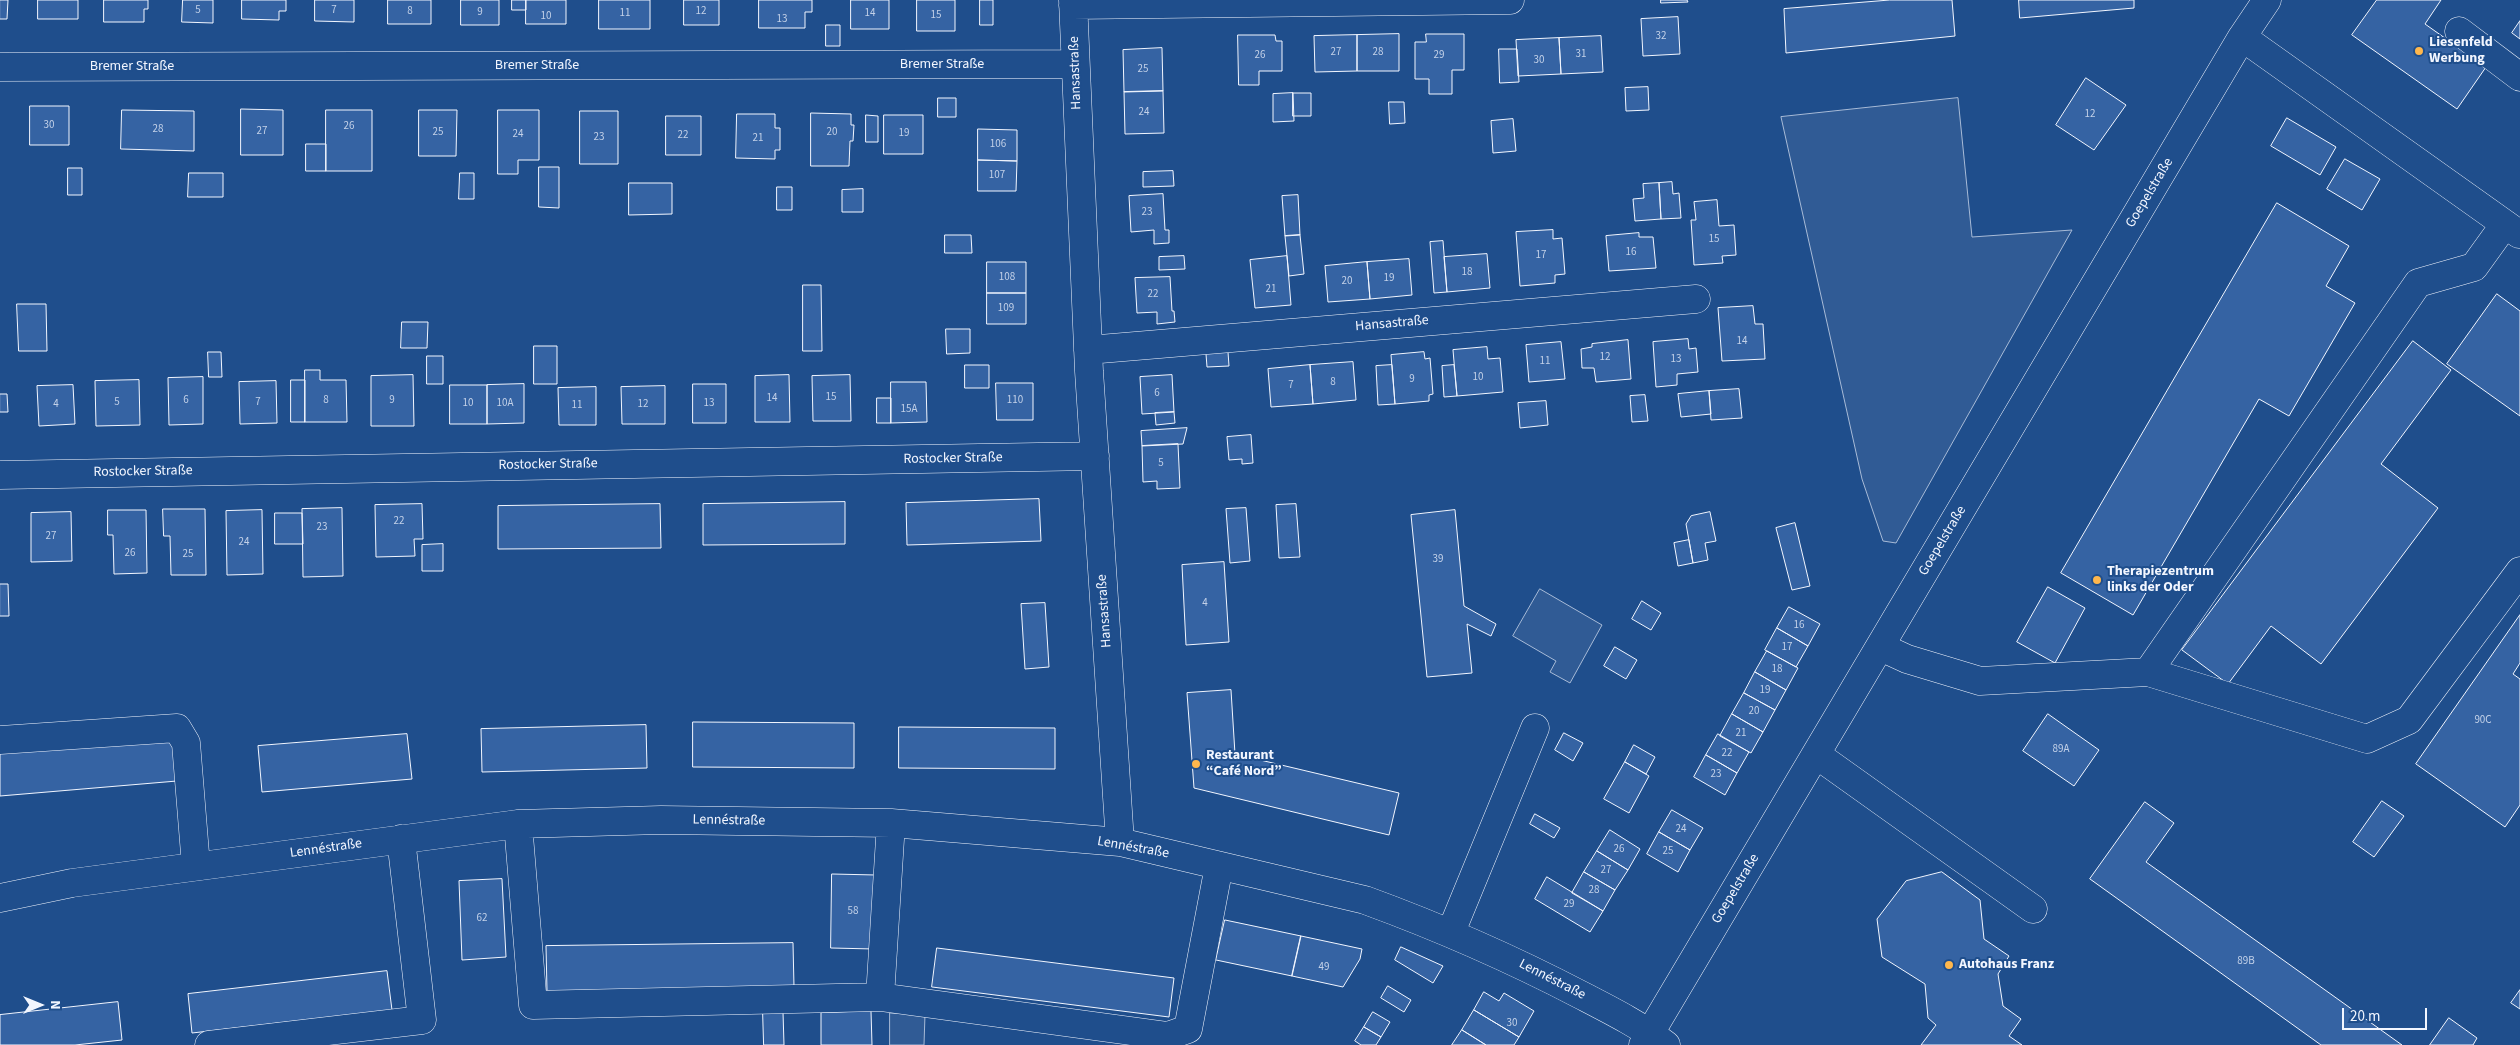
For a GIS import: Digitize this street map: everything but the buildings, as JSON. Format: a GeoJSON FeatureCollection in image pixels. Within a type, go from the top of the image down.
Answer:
{"type":"FeatureCollection","features":[{"type":"Feature","properties":{"kind":"street","name":"Hansastraße"},"geometry":{"type":"LineString","coordinates":[[1120,842],[1088,350],[1073,3],[1510,0]]}},
{"type":"Feature","properties":{"kind":"street","name":"Goepelstraße"},"geometry":{"type":"LineString","coordinates":[[1653,1041],[1817,755],[2242,36],[2267,0]]}},
{"type":"Feature","properties":{"kind":"street"},"geometry":{"type":"LineString","coordinates":[[2459,31],[2520,77]]}},
{"type":"Feature","properties":{"kind":"street"},"geometry":{"type":"LineString","coordinates":[[2148,672],[2418,283],[2474,266],[2512,230],[2242,36]]}},
{"type":"Feature","properties":{"kind":"street","name":"Bremer Straße"},"geometry":{"type":"LineString","coordinates":[[0,68],[1075,64]]}},
{"type":"Feature","properties":{"kind":"street","name":"Hansastraße"},"geometry":{"type":"LineString","coordinates":[[1088,350],[1696,299]]}},
{"type":"Feature","properties":{"kind":"street","name":"Rostocker Straße"},"geometry":{"type":"LineString","coordinates":[[0,474],[1095,456]]}},
{"type":"Feature","properties":{"kind":"street"},"geometry":{"type":"LineString","coordinates":[[1881,647],[1907,659],[1980,681],[2148,672],[2367,738],[2409,720],[2520,571]]}},
{"type":"Feature","properties":{"kind":"street"},"geometry":{"type":"LineString","coordinates":[[0,740],[177,728],[186,743],[196,866]]}},
{"type":"Feature","properties":{"kind":"street"},"geometry":{"type":"LineString","coordinates":[[1451,932],[1535,728]]}},
{"type":"Feature","properties":{"kind":"street"},"geometry":{"type":"LineString","coordinates":[[1817,755],[2033,909]]}},
{"type":"Feature","properties":{"kind":"street","name":"Lennéstraße"},"geometry":{"type":"LineString","coordinates":[[0,898],[72,883],[518,824],[661,820],[891,823],[1120,842],[1365,900],[1451,932],[1529,968],[1653,1041]]}},
{"type":"Feature","properties":{"kind":"street"},"geometry":{"type":"LineString","coordinates":[[880,997],[891,823]]}},
{"type":"Feature","properties":{"kind":"street"},"geometry":{"type":"LineString","coordinates":[[518,824],[533,1005],[880,997],[1168,1036],[1188,1029],[1219,866]]}},
{"type":"Feature","properties":{"kind":"street"},"geometry":{"type":"LineString","coordinates":[[209,1045],[422,1020],[401,839]]}},
{"type":"Feature","properties":{"kind":"shaded area"},"geometry":{"type":"Polygon","coordinates":[[[1958,98],[1972,237],[2072,230],[1896,543],[1883,541],[1862,479],[1781,117],[1958,98]]]}},
{"type":"Feature","properties":{"kind":"shaded area"},"geometry":{"type":"Polygon","coordinates":[[[1540,589],[1602,625],[1570,683],[1550,672],[1556,661],[1513,636],[1540,589]]]}},
{"type":"Feature","properties":{"kind":"shaded area"},"geometry":{"type":"Polygon","coordinates":[[[890,1013],[925,1014],[924,1045],[890,1045],[890,1013]]]}},
{"type":"Feature","properties":{"kind":"place","name":"Liesenfeld Werbung"},"geometry":{"type":"Point","coordinates":[2419,51]}},
{"type":"Feature","properties":{"kind":"place","name":"Therapiezentrum links der Oder"},"geometry":{"type":"Point","coordinates":[2097,580]}},
{"type":"Feature","properties":{"kind":"place","name":"Restaurant “Café Nord”"},"geometry":{"type":"Point","coordinates":[1196,764]}},
{"type":"Feature","properties":{"kind":"place","name":"Autohaus Franz"},"geometry":{"type":"Point","coordinates":[1949,965]}}]}
